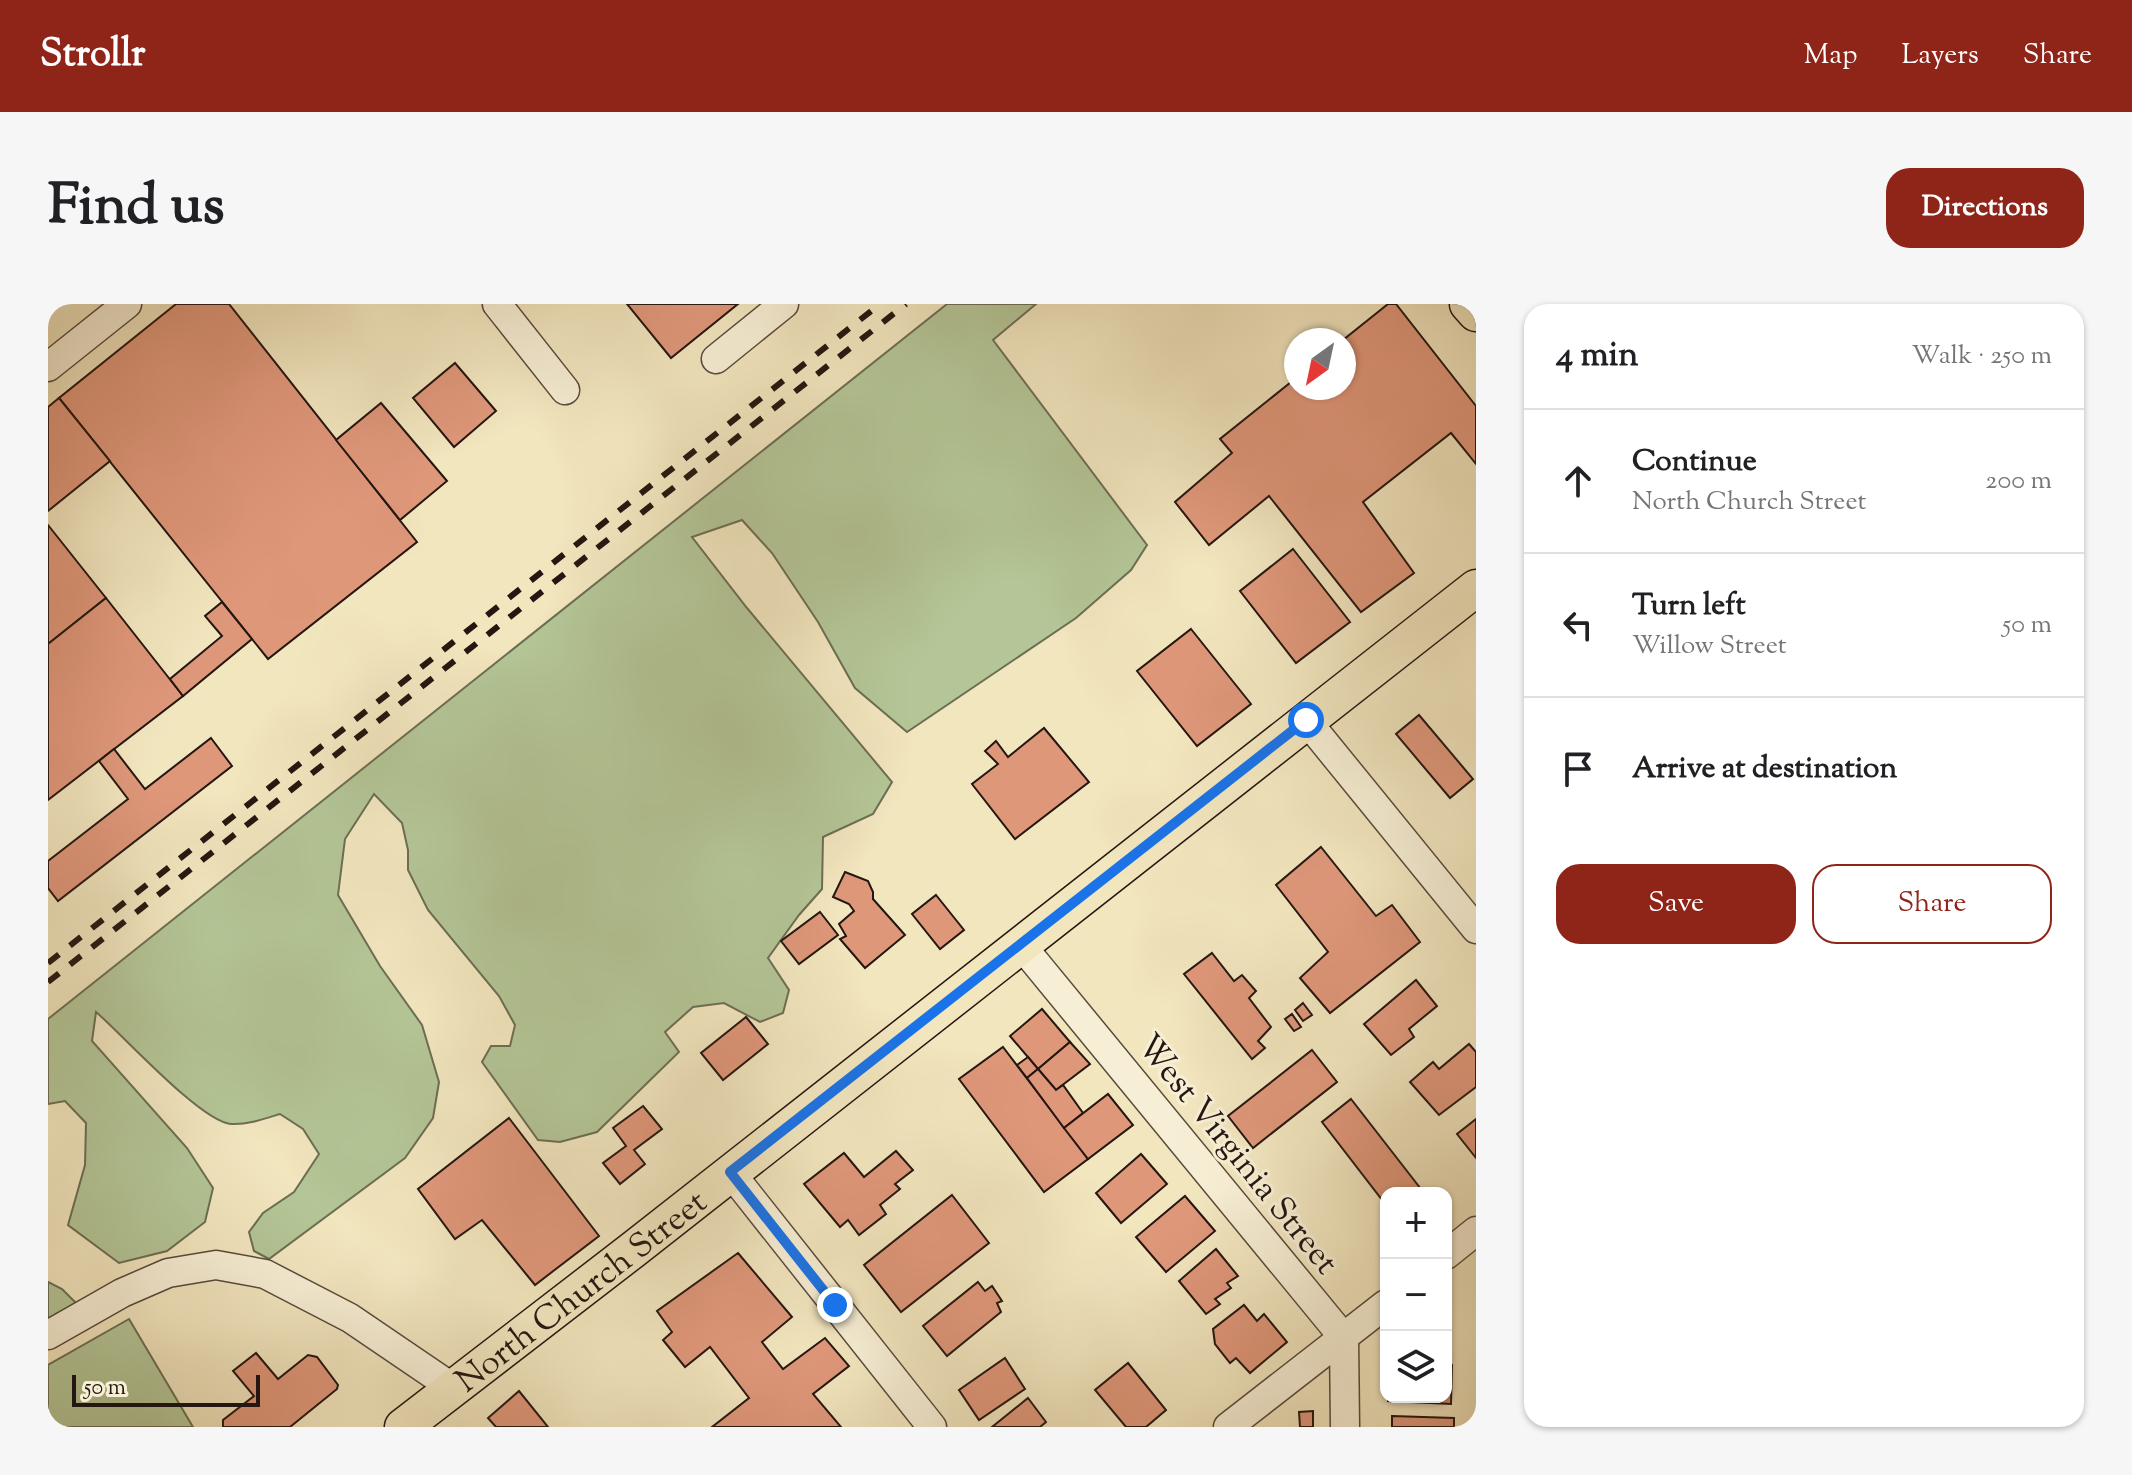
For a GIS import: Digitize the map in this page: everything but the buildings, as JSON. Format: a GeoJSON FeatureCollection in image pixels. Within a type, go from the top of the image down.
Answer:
{"type":"FeatureCollection","features":[{"type":"Feature","properties":{"kind":"main road"},"geometry":{"type":"LineString","coordinates":[[1468,304],[1476,313]]}},
{"type":"Feature","properties":{"kind":"main road","name":"North Church Street"},"geometry":{"type":"LineString","coordinates":[[403,1427],[1476,588]]}},
{"type":"Feature","properties":{"kind":"street"},"geometry":{"type":"LineString","coordinates":[[48,367],[127,304]]}},
{"type":"Feature","properties":{"kind":"street"},"geometry":{"type":"LineString","coordinates":[[497,304],[565,390]]}},
{"type":"Feature","properties":{"kind":"street"},"geometry":{"type":"LineString","coordinates":[[716,359],[784,304]]}},
{"type":"Feature","properties":{"kind":"street"},"geometry":{"type":"LineString","coordinates":[[1306,720],[1476,929]]}},
{"type":"Feature","properties":{"kind":"street","name":"West Virginia Street"},"geometry":{"type":"LineString","coordinates":[[1021,945],[1344,1338]]}},
{"type":"Feature","properties":{"kind":"street"},"geometry":{"type":"LineString","coordinates":[[730,1172],[932,1427]]}},
{"type":"Feature","properties":{"kind":"street"},"geometry":{"type":"LineString","coordinates":[[1452,1250],[1476,1231]]}},
{"type":"Feature","properties":{"kind":"street"},"geometry":{"type":"LineString","coordinates":[[48,1335],[122,1293],[168,1273],[216,1265],[265,1274],[278,1280],[350,1318],[453,1388]]}},
{"type":"Feature","properties":{"kind":"street"},"geometry":{"type":"LineString","coordinates":[[1228,1427],[1380,1309]]}},
{"type":"Feature","properties":{"kind":"street"},"geometry":{"type":"LineString","coordinates":[[1344,1338],[1345,1427]]}},
{"type":"Feature","properties":{"kind":"green space"},"geometry":{"type":"Polygon","coordinates":[[[947,304],[1036,304],[993,340],[1147,545],[1131,570],[1076,618],[907,732],[855,688],[818,622],[772,553],[742,520],[692,537],[892,782],[873,814],[823,837],[822,889],[768,958],[789,990],[783,1013],[760,1022],[724,1003],[693,1007],[665,1032],[679,1052],[597,1132],[560,1142],[538,1140],[482,1062],[491,1046],[510,1046],[515,1025],[499,996],[428,910],[408,870],[408,850],[402,823],[374,794],[345,839],[338,895],[380,966],[422,1025],[439,1082],[433,1118],[405,1158],[269,1259],[254,1251],[249,1232],[263,1213],[294,1192],[319,1154],[303,1129],[280,1114],[243,1124],[218,1120],[182,1094],[96,1012],[92,1041],[187,1148],[213,1188],[205,1222],[167,1251],[119,1263],[68,1225],[85,1165],[86,1123],[65,1101],[48,1104],[48,1019],[947,304]]]}},
{"type":"Feature","properties":{"kind":"green space"},"geometry":{"type":"Polygon","coordinates":[[[48,1282],[62,1289],[79,1306],[48,1323],[48,1282]]]}},
{"type":"Feature","properties":{"kind":"green space"},"geometry":{"type":"Polygon","coordinates":[[[129,1319],[193,1427],[48,1427],[48,1365],[129,1319]]]}},
{"type":"Feature","properties":{"kind":"railway"},"geometry":{"type":"LineString","coordinates":[[48,963],[880,304]]}},
{"type":"Feature","properties":{"kind":"railway"},"geometry":{"type":"LineString","coordinates":[[48,982],[906,304]]}},
{"type":"Feature","properties":{"kind":"route"},"geometry":{"type":"LineString","coordinates":[[835,1305],[730,1172],[1306,720]]}}]}
